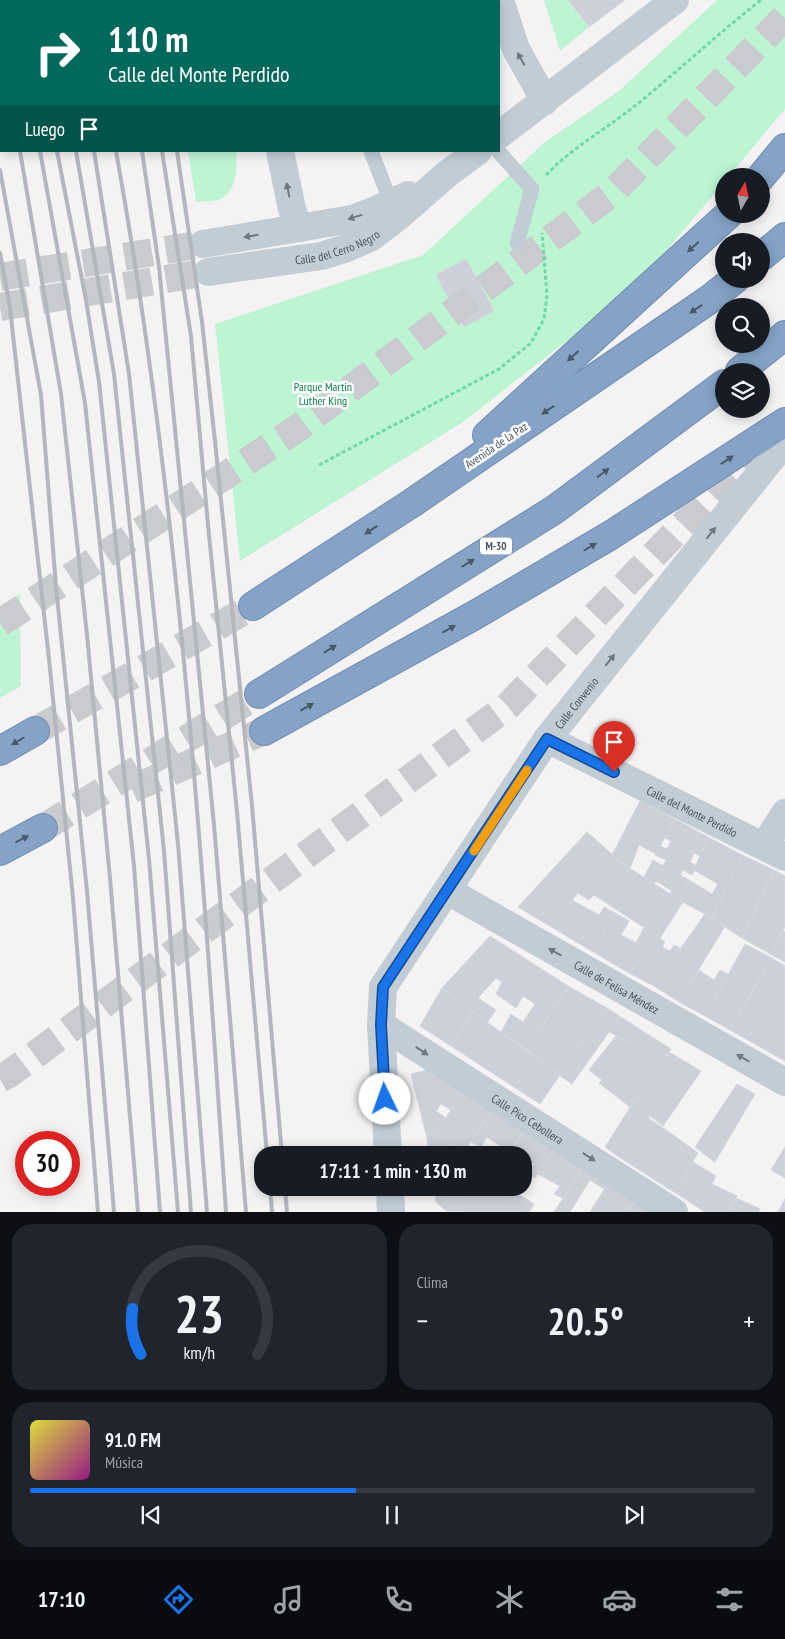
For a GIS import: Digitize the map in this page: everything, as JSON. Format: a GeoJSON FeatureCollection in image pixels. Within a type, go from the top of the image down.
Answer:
{"type":"FeatureCollection","features":[{"type":"Feature","properties":{"kind":"highway"},"geometry":{"type":"LineString","coordinates":[[768,168],[785,148]]}},
{"type":"Feature","properties":{"kind":"highway"},"geometry":{"type":"LineString","coordinates":[[412,503],[719,223]]}},
{"type":"Feature","properties":{"kind":"highway"},"geometry":{"type":"LineString","coordinates":[[770,250],[785,237]]}},
{"type":"Feature","properties":{"kind":"highway","name":"Avenida de la Paz"},"geometry":{"type":"LineString","coordinates":[[253,606],[412,503],[724,288]]}},
{"type":"Feature","properties":{"kind":"highway"},"geometry":{"type":"LineString","coordinates":[[750,363],[785,335]]}},
{"type":"Feature","properties":{"kind":"highway","name":"M-30"},"geometry":{"type":"LineString","coordinates":[[259,694],[554,510],[715,391]]}},
{"type":"Feature","properties":{"kind":"highway"},"geometry":{"type":"LineString","coordinates":[[264,731],[474,615],[610,535],[785,422]]}},
{"type":"Feature","properties":{"kind":"highway"},"geometry":{"type":"LineString","coordinates":[[0,752],[35,731]]}},
{"type":"Feature","properties":{"kind":"highway"},"geometry":{"type":"LineString","coordinates":[[0,851],[43,828]]}},
{"type":"Feature","properties":{"kind":"street"},"geometry":{"type":"LineString","coordinates":[[500,0],[516,49],[545,101]]}},
{"type":"Feature","properties":{"kind":"street"},"geometry":{"type":"LineString","coordinates":[[500,135],[675,0]]}},
{"type":"Feature","properties":{"kind":"street"},"geometry":{"type":"LineString","coordinates":[[280,152],[292,210],[299,228]]}},
{"type":"Feature","properties":{"kind":"street","name":"Calle del Cerro Negro"},"geometry":{"type":"LineString","coordinates":[[208,272],[321,256],[370,238],[400,216],[447,174],[477,152]]}},
{"type":"Feature","properties":{"kind":"street","name":"Calle del Cerro Negro"},"geometry":{"type":"LineString","coordinates":[[203,244],[352,218],[391,202],[447,174]]}},
{"type":"Feature","properties":{"kind":"street","name":"Calle Convenio"},"geometry":{"type":"LineString","coordinates":[[388,1146],[381,1025],[383,987],[547,739],[785,443]]}},
{"type":"Feature","properties":{"kind":"street","name":"Calle del Monte Perdido"},"geometry":{"type":"LineString","coordinates":[[547,739],[774,852]]}},
{"type":"Feature","properties":{"kind":"street"},"geometry":{"type":"LineString","coordinates":[[774,852],[785,813]]}},
{"type":"Feature","properties":{"kind":"street","name":"Calle de Felisa Méndez"},"geometry":{"type":"LineString","coordinates":[[448,891],[785,1082]]}},
{"type":"Feature","properties":{"kind":"street","name":"Calle Pico Cebollera"},"geometry":{"type":"LineString","coordinates":[[381,1025],[674,1212]]}},
{"type":"Feature","properties":{"kind":"lane"},"geometry":{"type":"LineString","coordinates":[[372,152],[391,202]]}},
{"type":"Feature","properties":{"kind":"lane"},"geometry":{"type":"LineString","coordinates":[[499,152],[532,189],[518,243]]}},
{"type":"Feature","properties":{"kind":"path"},"geometry":{"type":"LineString","coordinates":[[319,465],[500,370],[531,343],[544,319],[547,295],[540,217],[532,189],[563,158],[639,102],[722,30],[761,0]]}},
{"type":"Feature","properties":{"kind":"green space"},"geometry":{"type":"Polygon","coordinates":[[[544,0],[568,0],[589,27],[560,51],[544,0]]]}},
{"type":"Feature","properties":{"kind":"green space","name":"Parque Martin Luther King"},"geometry":{"type":"Polygon","coordinates":[[[717,0],[785,0],[785,109],[736,168],[715,168],[715,193],[637,286],[463,422],[240,561],[215,324],[423,255],[545,142],[619,91],[717,0]]]}},
{"type":"Feature","properties":{"kind":"green space"},"geometry":{"type":"Polygon","coordinates":[[[188,152],[236,152],[235,178],[226,195],[218,200],[196,202],[188,152]]]}},
{"type":"Feature","properties":{"kind":"green space"},"geometry":{"type":"Polygon","coordinates":[[[20,594],[21,686],[0,698],[0,606],[20,594]]]}},
{"type":"Feature","properties":{"kind":"building"},"geometry":{"type":"Polygon","coordinates":[[[568,0],[625,0],[589,27],[568,0]]]}},
{"type":"Feature","properties":{"kind":"building"},"geometry":{"type":"Polygon","coordinates":[[[466,259],[494,311],[464,327],[436,275],[466,259]]]}},
{"type":"Feature","properties":{"kind":"building"},"geometry":{"type":"Polygon","coordinates":[[[640,801],[675,819],[656,854],[639,845],[630,868],[612,855],[640,801]]]}},
{"type":"Feature","properties":{"kind":"building"},"geometry":{"type":"Polygon","coordinates":[[[675,819],[708,837],[700,856],[694,853],[690,862],[697,866],[692,875],[683,870],[680,875],[689,880],[679,900],[669,894],[672,891],[656,881],[654,884],[644,877],[653,860],[663,866],[666,860],[655,855],[660,846],[667,849],[671,841],[665,838],[675,819]]]}},
{"type":"Feature","properties":{"kind":"building"},"geometry":{"type":"Polygon","coordinates":[[[587,832],[623,864],[683,902],[660,938],[594,895],[589,900],[578,893],[572,900],[599,915],[604,907],[615,913],[593,952],[518,907],[587,832]]]}},
{"type":"Feature","properties":{"kind":"building"},"geometry":{"type":"Polygon","coordinates":[[[708,837],[742,855],[712,918],[679,900],[689,880],[712,894],[718,884],[694,870],[708,837]]]}},
{"type":"Feature","properties":{"kind":"building"},"geometry":{"type":"Polygon","coordinates":[[[742,855],[774,870],[742,938],[712,918],[742,855]]]}},
{"type":"Feature","properties":{"kind":"building"},"geometry":{"type":"Polygon","coordinates":[[[774,870],[785,876],[785,926],[772,955],[742,938],[774,870]]]}},
{"type":"Feature","properties":{"kind":"building"},"geometry":{"type":"Polygon","coordinates":[[[615,913],[629,921],[621,935],[636,943],[644,927],[657,936],[629,973],[593,952],[615,913]]]}},
{"type":"Feature","properties":{"kind":"building"},"geometry":{"type":"Polygon","coordinates":[[[705,914],[725,926],[679,1002],[654,986],[705,914]]]}},
{"type":"Feature","properties":{"kind":"building"},"geometry":{"type":"Polygon","coordinates":[[[783,931],[785,932],[785,962],[772,955],[783,931]]]}},
{"type":"Feature","properties":{"kind":"building"},"geometry":{"type":"Polygon","coordinates":[[[490,936],[568,986],[527,1050],[501,1032],[511,1014],[523,1022],[535,1004],[523,996],[516,1008],[496,994],[502,982],[496,978],[478,998],[496,1010],[487,1023],[442,988],[490,936]]]}},
{"type":"Feature","properties":{"kind":"building"},"geometry":{"type":"Polygon","coordinates":[[[657,936],[665,942],[662,947],[670,951],[674,945],[681,949],[654,986],[629,973],[657,936]]]}},
{"type":"Feature","properties":{"kind":"building"},"geometry":{"type":"Polygon","coordinates":[[[745,944],[772,958],[730,1030],[705,1016],[745,944]]]}},
{"type":"Feature","properties":{"kind":"building"},"geometry":{"type":"Polygon","coordinates":[[[772,958],[785,966],[785,1061],[730,1030],[772,958]]]}},
{"type":"Feature","properties":{"kind":"building"},"geometry":{"type":"Polygon","coordinates":[[[699,970],[714,980],[720,970],[728,974],[705,1016],[679,1002],[699,970]]]}},
{"type":"Feature","properties":{"kind":"building"},"geometry":{"type":"Polygon","coordinates":[[[568,986],[607,1008],[557,1074],[527,1050],[568,986]]]}},
{"type":"Feature","properties":{"kind":"building"},"geometry":{"type":"Polygon","coordinates":[[[442,988],[473,1012],[451,1046],[420,1026],[442,988]]]}},
{"type":"Feature","properties":{"kind":"building"},"geometry":{"type":"Polygon","coordinates":[[[607,1008],[638,1028],[629,1043],[609,1032],[572,1084],[557,1074],[607,1008]]]}},
{"type":"Feature","properties":{"kind":"building"},"geometry":{"type":"Polygon","coordinates":[[[473,1012],[560,1075],[540,1104],[451,1046],[473,1012]]]}},
{"type":"Feature","properties":{"kind":"building"},"geometry":{"type":"Polygon","coordinates":[[[638,1028],[671,1049],[630,1107],[599,1083],[602,1080],[589,1070],[616,1036],[629,1043],[638,1028]]]}},
{"type":"Feature","properties":{"kind":"building"},"geometry":{"type":"Polygon","coordinates":[[[669,1052],[701,1071],[663,1126],[633,1103],[669,1052]]]}},
{"type":"Feature","properties":{"kind":"building"},"geometry":{"type":"Polygon","coordinates":[[[439,1067],[466,1084],[451,1110],[441,1104],[436,1111],[446,1118],[437,1133],[427,1138],[411,1074],[439,1067]]]}},
{"type":"Feature","properties":{"kind":"building"},"geometry":{"type":"Polygon","coordinates":[[[466,1084],[496,1104],[468,1146],[455,1146],[437,1133],[466,1084]]]}},
{"type":"Feature","properties":{"kind":"building"},"geometry":{"type":"Polygon","coordinates":[[[737,1084],[755,1094],[715,1162],[695,1147],[737,1084]]]}},
{"type":"Feature","properties":{"kind":"building"},"geometry":{"type":"Polygon","coordinates":[[[633,1103],[650,1116],[622,1159],[605,1147],[633,1103]]]}},
{"type":"Feature","properties":{"kind":"building"},"geometry":{"type":"Polygon","coordinates":[[[496,1104],[528,1124],[514,1146],[500,1146],[487,1137],[482,1146],[471,1142],[496,1104]]]}},
{"type":"Feature","properties":{"kind":"building"},"geometry":{"type":"Polygon","coordinates":[[[648,1118],[666,1130],[641,1171],[622,1159],[648,1118]]]}},
{"type":"Feature","properties":{"kind":"building"},"geometry":{"type":"Polygon","coordinates":[[[528,1124],[558,1143],[535,1178],[532,1176],[532,1167],[534,1164],[532,1163],[532,1146],[514,1146],[528,1124]]]}},
{"type":"Feature","properties":{"kind":"building"},"geometry":{"type":"Polygon","coordinates":[[[666,1130],[683,1142],[658,1182],[641,1171],[666,1130]]]}},
{"type":"Feature","properties":{"kind":"building"},"geometry":{"type":"Polygon","coordinates":[[[437,1133],[456,1146],[428,1146],[427,1138],[437,1133]]]}},
{"type":"Feature","properties":{"kind":"building"},"geometry":{"type":"Polygon","coordinates":[[[683,1142],[698,1153],[681,1181],[686,1184],[679,1195],[658,1182],[683,1142]]]}},
{"type":"Feature","properties":{"kind":"building"},"geometry":{"type":"Polygon","coordinates":[[[558,1143],[586,1163],[563,1198],[554,1194],[560,1186],[538,1174],[558,1143]]]}},
{"type":"Feature","properties":{"kind":"building"},"geometry":{"type":"Polygon","coordinates":[[[785,1147],[785,1178],[771,1170],[785,1147]]]}},
{"type":"Feature","properties":{"kind":"building"},"geometry":{"type":"Polygon","coordinates":[[[693,1162],[716,1176],[712,1184],[737,1196],[727,1212],[705,1212],[679,1195],[686,1184],[681,1181],[693,1162]]]}},
{"type":"Feature","properties":{"kind":"building"},"geometry":{"type":"Polygon","coordinates":[[[586,1163],[611,1178],[604,1189],[590,1180],[570,1212],[554,1212],[586,1163]]]}},
{"type":"Feature","properties":{"kind":"building"},"geometry":{"type":"Polygon","coordinates":[[[611,1178],[637,1196],[627,1212],[590,1212],[611,1178]]]}},
{"type":"Feature","properties":{"kind":"building"},"geometry":{"type":"Polygon","coordinates":[[[435,1196],[456,1196],[446,1211],[436,1202],[435,1196]]]}},
{"type":"Feature","properties":{"kind":"building"},"geometry":{"type":"Polygon","coordinates":[[[456,1196],[522,1196],[534,1204],[529,1212],[446,1211],[456,1196]]]}},
{"type":"Feature","properties":{"kind":"building"},"geometry":{"type":"Polygon","coordinates":[[[637,1196],[661,1212],[627,1212],[637,1196]]]}},
{"type":"Feature","properties":{"kind":"building"},"geometry":{"type":"Polygon","coordinates":[[[736,1198],[760,1209],[758,1212],[727,1212],[736,1198]]]}},
{"type":"Feature","properties":{"kind":"building"},"geometry":{"type":"Polygon","coordinates":[[[785,1199],[785,1212],[778,1212],[785,1199]]]}},
{"type":"Feature","properties":{"kind":"tunnel"},"geometry":{"type":"LineString","coordinates":[[0,623],[298,428],[612,193],[785,17]]}},
{"type":"Feature","properties":{"kind":"tunnel"},"geometry":{"type":"LineString","coordinates":[[0,277],[203,244]]}},
{"type":"Feature","properties":{"kind":"tunnel"},"geometry":{"type":"LineString","coordinates":[[0,307],[208,272]]}},
{"type":"Feature","properties":{"kind":"tunnel"},"geometry":{"type":"LineString","coordinates":[[0,1079],[508,706],[762,443]]}},
{"type":"Feature","properties":{"kind":"tunnel"},"geometry":{"type":"LineString","coordinates":[[35,731],[253,606]]}},
{"type":"Feature","properties":{"kind":"tunnel"},"geometry":{"type":"LineString","coordinates":[[43,828],[259,694]]}},
{"type":"Feature","properties":{"kind":"tunnel"},"geometry":{"type":"LineString","coordinates":[[132,789],[264,731]]}},
{"type":"Feature","properties":{"kind":"railway"},"geometry":{"type":"LineString","coordinates":[[20,152],[61,394],[87,635],[110,878],[138,1212]]}},
{"type":"Feature","properties":{"kind":"railway"},"geometry":{"type":"LineString","coordinates":[[40,152],[85,403],[134,866],[160,1212]]}},
{"type":"Feature","properties":{"kind":"railway"},"geometry":{"type":"LineString","coordinates":[[57,152],[86,300],[99,382],[149,859],[178,1212]]}},
{"type":"Feature","properties":{"kind":"railway"},"geometry":{"type":"LineString","coordinates":[[76,152],[114,374],[164,851],[191,1212]]}},
{"type":"Feature","properties":{"kind":"railway"},"geometry":{"type":"LineString","coordinates":[[94,152],[129,374],[178,844],[207,1212]]}},
{"type":"Feature","properties":{"kind":"railway"},"geometry":{"type":"LineString","coordinates":[[116,152],[138,282],[156,414],[186,680],[208,946],[226,1212]]}},
{"type":"Feature","properties":{"kind":"railway"},"geometry":{"type":"LineString","coordinates":[[142,152],[159,267],[214,825],[246,1212]]}},
{"type":"Feature","properties":{"kind":"railway"},"geometry":{"type":"LineString","coordinates":[[162,152],[191,336],[237,812],[266,1146]]}},
{"type":"Feature","properties":{"kind":"railway"},"geometry":{"type":"LineString","coordinates":[[177,152],[202,322],[215,441],[252,806],[281,1146]]}},
{"type":"Feature","properties":{"kind":"railway"},"geometry":{"type":"LineString","coordinates":[[0,170],[41,395],[56,587],[87,891],[114,1212]]}},
{"type":"Feature","properties":{"kind":"railway"},"geometry":{"type":"LineString","coordinates":[[0,253],[10,308],[49,659],[73,898],[98,1212]]}},
{"type":"Feature","properties":{"kind":"railway"},"geometry":{"type":"LineString","coordinates":[[271,1196],[272,1212]]}},
{"type":"Feature","properties":{"kind":"railway"},"geometry":{"type":"LineString","coordinates":[[286,1196],[287,1212]]}},
{"type":"Feature","properties":{"kind":"slow traffic"},"geometry":{"type":"LineString","coordinates":[[474,851],[527,770]]}},
{"type":"Feature","properties":{"kind":"route"},"geometry":{"type":"LineString","coordinates":[[385,1099],[381,1025],[383,987],[547,739],[614,772]]}}]}
